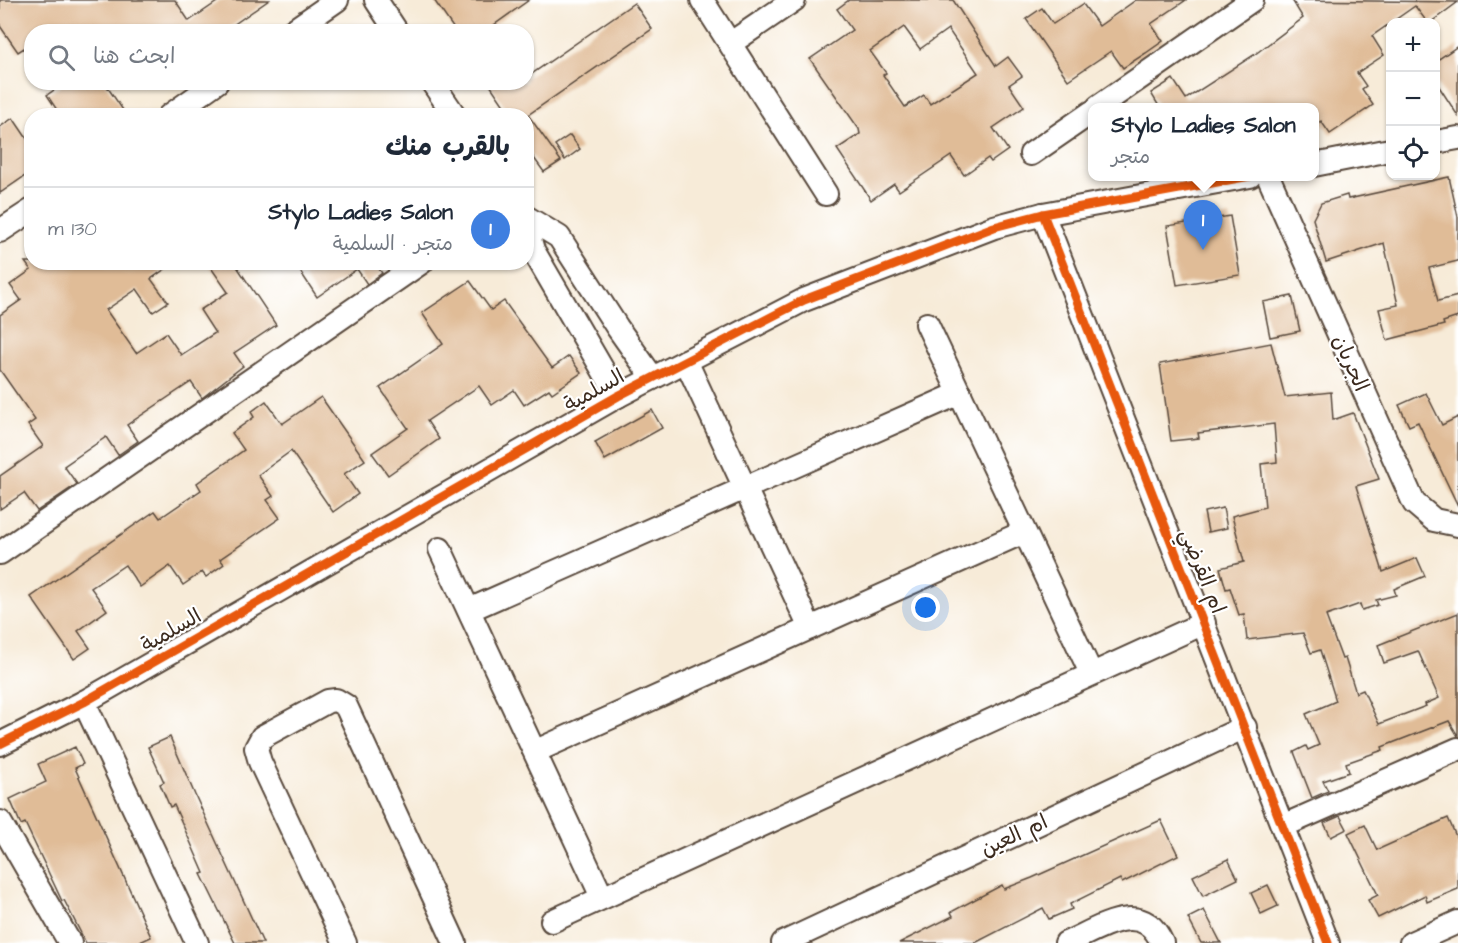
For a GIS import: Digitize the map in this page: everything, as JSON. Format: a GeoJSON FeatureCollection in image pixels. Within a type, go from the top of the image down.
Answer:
{"type":"FeatureCollection","features":[{"type":"Feature","properties":{"kind":"street"},"geometry":{"type":"LineString","coordinates":[[302,24],[337,0]]}},
{"type":"Feature","properties":{"kind":"street"},"geometry":{"type":"LineString","coordinates":[[376,0],[392,24]]}},
{"type":"Feature","properties":{"kind":"street"},"geometry":{"type":"LineString","coordinates":[[702,0],[826,194]]}},
{"type":"Feature","properties":{"kind":"street"},"geometry":{"type":"LineString","coordinates":[[731,43],[794,0]]}},
{"type":"Feature","properties":{"kind":"street"},"geometry":{"type":"LineString","coordinates":[[1105,103],[1252,0]]}},
{"type":"Feature","properties":{"kind":"street"},"geometry":{"type":"LineString","coordinates":[[180,108],[206,90]]}},
{"type":"Feature","properties":{"kind":"street"},"geometry":{"type":"LineString","coordinates":[[437,90],[450,108]]}},
{"type":"Feature","properties":{"kind":"street"},"geometry":{"type":"LineString","coordinates":[[1031,154],[1088,115]]}},
{"type":"Feature","properties":{"kind":"street"},"geometry":{"type":"LineString","coordinates":[[1440,141],[1458,138]]}},
{"type":"Feature","properties":{"kind":"street"},"geometry":{"type":"LineString","coordinates":[[1319,164],[1386,151]]}},
{"type":"Feature","properties":{"kind":"street","name":"السلمية"},"geometry":{"type":"LineString","coordinates":[[0,744],[84,702],[618,396],[804,300],[994,227],[1043,214],[1228,181]]}},
{"type":"Feature","properties":{"kind":"street","name":"الجريان"},"geometry":{"type":"LineString","coordinates":[[1270,181],[1414,504],[1434,520],[1458,525]]}},
{"type":"Feature","properties":{"kind":"street","name":"ام القرضي"},"geometry":{"type":"LineString","coordinates":[[1043,214],[1329,943]]}},
{"type":"Feature","properties":{"kind":"street"},"geometry":{"type":"LineString","coordinates":[[0,231],[24,215]]}},
{"type":"Feature","properties":{"kind":"street"},"geometry":{"type":"LineString","coordinates":[[534,222],[559,237],[653,378]]}},
{"type":"Feature","properties":{"kind":"street"},"geometry":{"type":"LineString","coordinates":[[534,252],[618,396]]}},
{"type":"Feature","properties":{"kind":"street"},"geometry":{"type":"LineString","coordinates":[[0,553],[410,270]]}},
{"type":"Feature","properties":{"kind":"street"},"geometry":{"type":"LineString","coordinates":[[927,324],[1090,673]]}},
{"type":"Feature","properties":{"kind":"street"},"geometry":{"type":"LineString","coordinates":[[686,361],[810,628]]}},
{"type":"Feature","properties":{"kind":"street"},"geometry":{"type":"LineString","coordinates":[[469,610],[960,393]]}},
{"type":"Feature","properties":{"kind":"street"},"geometry":{"type":"LineString","coordinates":[[536,752],[1024,531]]}},
{"type":"Feature","properties":{"kind":"street"},"geometry":{"type":"LineString","coordinates":[[440,549],[602,897]]}},
{"type":"Feature","properties":{"kind":"street"},"geometry":{"type":"LineString","coordinates":[[552,921],[1090,673],[1204,623]]}},
{"type":"Feature","properties":{"kind":"street"},"geometry":{"type":"LineString","coordinates":[[345,943],[260,762],[256,748],[262,736],[328,701],[336,700],[346,706],[455,943]]}},
{"type":"Feature","properties":{"kind":"street"},"geometry":{"type":"LineString","coordinates":[[84,702],[197,943]]}},
{"type":"Feature","properties":{"kind":"street","name":"ام العين"},"geometry":{"type":"LineString","coordinates":[[783,943],[1245,727]]}},
{"type":"Feature","properties":{"kind":"street"},"geometry":{"type":"LineString","coordinates":[[1284,826],[1458,749]]}},
{"type":"Feature","properties":{"kind":"street"},"geometry":{"type":"LineString","coordinates":[[0,822],[70,943]]}},
{"type":"Feature","properties":{"kind":"street"},"geometry":{"type":"LineString","coordinates":[[1066,943],[1128,918],[1142,920],[1149,924],[1156,930],[1162,943]]}},
{"type":"Feature","properties":{"kind":"street"},"geometry":{"type":"LineString","coordinates":[[1411,943],[1458,922]]}},
{"type":"Feature","properties":{"kind":"building"},"geometry":{"type":"Polygon","coordinates":[[[0,0],[175,0],[189,21],[220,0],[269,0],[234,24],[24,24],[24,48],[18,52],[0,26],[0,0]]]}},
{"type":"Feature","properties":{"kind":"building"},"geometry":{"type":"Polygon","coordinates":[[[434,0],[529,0],[495,24],[450,24],[434,0]]]}},
{"type":"Feature","properties":{"kind":"building"},"geometry":{"type":"Polygon","coordinates":[[[849,0],[953,0],[996,66],[1008,57],[1022,76],[1009,85],[1024,107],[993,128],[1008,150],[991,162],[988,158],[964,175],[951,156],[899,191],[894,184],[871,200],[837,149],[860,134],[859,129],[810,59],[852,30],[837,9],[849,0]],[[904,27],[870,51],[886,73],[883,75],[905,107],[924,95],[930,104],[978,73],[948,29],[920,49],[904,27]]]}},
{"type":"Feature","properties":{"kind":"building"},"geometry":{"type":"Polygon","coordinates":[[[1136,0],[1186,0],[1151,24],[1163,41],[1146,53],[1123,68],[1111,51],[1068,80],[1026,19],[1042,8],[1053,24],[1083,4],[1099,26],[1136,0]]]}},
{"type":"Feature","properties":{"kind":"building"},"geometry":{"type":"Polygon","coordinates":[[[1292,0],[1458,2],[1436,18],[1424,18],[1415,6],[1398,18],[1386,18],[1386,26],[1372,36],[1384,55],[1357,73],[1366,86],[1362,89],[1373,105],[1330,134],[1321,121],[1319,122],[1319,103],[1157,103],[1151,93],[1173,79],[1186,99],[1254,55],[1303,18],[1292,0]]]}},
{"type":"Feature","properties":{"kind":"building"},"geometry":{"type":"Polygon","coordinates":[[[634,3],[652,29],[534,111],[534,108],[506,108],[493,90],[534,90],[534,72],[634,3]]]}},
{"type":"Feature","properties":{"kind":"building"},"geometry":{"type":"Polygon","coordinates":[[[1458,46],[1458,116],[1440,88],[1440,58],[1458,46]]]}},
{"type":"Feature","properties":{"kind":"building"},"geometry":{"type":"Polygon","coordinates":[[[54,90],[109,90],[122,108],[56,108],[47,95],[54,90]]]}},
{"type":"Feature","properties":{"kind":"building"},"geometry":{"type":"Polygon","coordinates":[[[13,118],[24,134],[24,176],[0,193],[0,127],[13,118]]]}},
{"type":"Feature","properties":{"kind":"building"},"geometry":{"type":"Polygon","coordinates":[[[534,123],[561,161],[544,172],[534,158],[534,123]]]}},
{"type":"Feature","properties":{"kind":"building"},"geometry":{"type":"Polygon","coordinates":[[[570,135],[580,149],[565,160],[555,145],[570,135]]]}},
{"type":"Feature","properties":{"kind":"building"},"geometry":{"type":"Polygon","coordinates":[[[1449,177],[1458,217],[1458,261],[1429,268],[1438,301],[1458,296],[1458,317],[1443,322],[1444,325],[1387,340],[1379,309],[1398,305],[1384,243],[1326,262],[1313,219],[1321,203],[1347,195],[1348,199],[1449,177]]]}},
{"type":"Feature","properties":{"kind":"building"},"geometry":{"type":"Polygon","coordinates":[[[1230,216],[1240,275],[1177,285],[1167,226],[1230,216]]]}},
{"type":"Feature","properties":{"kind":"building"},"geometry":{"type":"Polygon","coordinates":[[[31,270],[164,270],[151,279],[168,302],[153,312],[137,289],[106,310],[136,353],[166,333],[181,355],[215,333],[200,310],[228,292],[213,270],[239,270],[276,325],[234,353],[243,366],[202,398],[191,382],[127,425],[138,441],[118,455],[106,437],[64,466],[77,484],[37,511],[24,493],[0,509],[0,476],[43,446],[28,425],[35,420],[0,370],[0,315],[21,300],[10,285],[31,270]]]}},
{"type":"Feature","properties":{"kind":"building"},"geometry":{"type":"Polygon","coordinates":[[[299,270],[356,270],[317,297],[299,270]]]}},
{"type":"Feature","properties":{"kind":"building"},"geometry":{"type":"Polygon","coordinates":[[[358,270],[380,270],[382,273],[367,284],[358,270]]]}},
{"type":"Feature","properties":{"kind":"building"},"geometry":{"type":"Polygon","coordinates":[[[470,281],[491,310],[504,301],[552,368],[569,356],[581,373],[552,393],[549,389],[524,405],[514,390],[492,405],[479,386],[427,421],[439,439],[388,475],[372,453],[408,428],[380,388],[443,344],[422,313],[470,281]]]}},
{"type":"Feature","properties":{"kind":"building"},"geometry":{"type":"Polygon","coordinates":[[[1292,296],[1300,331],[1270,337],[1263,302],[1292,296]]]}},
{"type":"Feature","properties":{"kind":"building"},"geometry":{"type":"Polygon","coordinates":[[[1271,343],[1285,397],[1331,392],[1333,420],[1353,413],[1379,479],[1356,486],[1383,572],[1417,558],[1425,576],[1394,589],[1396,595],[1376,600],[1378,605],[1362,610],[1360,604],[1326,616],[1342,659],[1345,658],[1356,693],[1363,690],[1379,724],[1426,706],[1425,704],[1439,698],[1418,651],[1384,663],[1378,645],[1458,613],[1458,736],[1449,721],[1382,747],[1383,750],[1346,763],[1349,772],[1323,781],[1328,791],[1312,798],[1294,752],[1306,746],[1308,750],[1319,745],[1306,714],[1336,701],[1320,650],[1311,653],[1303,633],[1247,640],[1244,614],[1239,615],[1230,588],[1226,589],[1220,568],[1244,562],[1232,516],[1265,507],[1261,464],[1277,462],[1274,424],[1198,433],[1199,438],[1171,441],[1160,364],[1271,343]]]}},
{"type":"Feature","properties":{"kind":"building"},"geometry":{"type":"Polygon","coordinates":[[[1426,393],[1442,425],[1458,417],[1458,506],[1418,422],[1409,426],[1399,405],[1426,393]]]}},
{"type":"Feature","properties":{"kind":"building"},"geometry":{"type":"Polygon","coordinates":[[[321,397],[365,460],[344,474],[358,494],[333,512],[291,451],[258,475],[273,496],[267,500],[280,518],[220,559],[224,564],[206,577],[202,572],[183,585],[170,566],[140,587],[125,565],[91,588],[107,610],[78,631],[90,648],[74,659],[31,597],[155,511],[160,518],[201,490],[197,483],[244,450],[232,433],[254,417],[251,412],[266,401],[282,424],[321,397]]]}},
{"type":"Feature","properties":{"kind":"building"},"geometry":{"type":"Polygon","coordinates":[[[652,410],[662,428],[605,460],[595,442],[652,410]]]}},
{"type":"Feature","properties":{"kind":"building"},"geometry":{"type":"Polygon","coordinates":[[[1223,508],[1227,528],[1208,532],[1204,512],[1223,508]]]}},
{"type":"Feature","properties":{"kind":"building"},"geometry":{"type":"Polygon","coordinates":[[[170,737],[263,943],[235,943],[201,874],[204,873],[174,805],[170,807],[160,784],[164,782],[148,747],[170,737]]]}},
{"type":"Feature","properties":{"kind":"building"},"geometry":{"type":"Polygon","coordinates":[[[75,747],[83,764],[75,768],[151,937],[138,943],[86,943],[64,900],[62,901],[25,823],[21,825],[10,799],[46,782],[38,764],[75,747]]]}},
{"type":"Feature","properties":{"kind":"building"},"geometry":{"type":"Polygon","coordinates":[[[1340,816],[1347,829],[1331,837],[1324,823],[1340,816]]]}},
{"type":"Feature","properties":{"kind":"building"},"geometry":{"type":"Polygon","coordinates":[[[1448,818],[1458,841],[1458,889],[1427,902],[1425,895],[1378,918],[1368,900],[1378,895],[1348,833],[1365,825],[1377,850],[1448,818]]]}},
{"type":"Feature","properties":{"kind":"building"},"geometry":{"type":"Polygon","coordinates":[[[1161,820],[1178,855],[1122,883],[1120,879],[1070,904],[1072,909],[1049,919],[1043,908],[975,943],[899,943],[953,916],[951,912],[1002,885],[1004,889],[1032,878],[1161,820]]]}},
{"type":"Feature","properties":{"kind":"building"},"geometry":{"type":"Polygon","coordinates":[[[1228,859],[1238,879],[1203,896],[1193,876],[1228,859]]]}},
{"type":"Feature","properties":{"kind":"building"},"geometry":{"type":"Polygon","coordinates":[[[1268,885],[1278,906],[1261,914],[1251,893],[1268,885]]]}},
{"type":"Feature","properties":{"kind":"building"},"geometry":{"type":"Polygon","coordinates":[[[1204,910],[1221,943],[1201,943],[1188,918],[1204,910]]]}},
{"type":"Feature","properties":{"kind":"cycle path"},"geometry":{"type":"LineString","coordinates":[[0,744],[84,702],[618,396],[804,300],[994,227],[1043,214],[1223,181]]}},
{"type":"Feature","properties":{"kind":"cycle path"},"geometry":{"type":"LineString","coordinates":[[1043,214],[1328,943]]}},
{"type":"Feature","properties":{"kind":"place","name":"Stylo Ladies Salon"},"geometry":{"type":"Point","coordinates":[1203,250]}}]}
